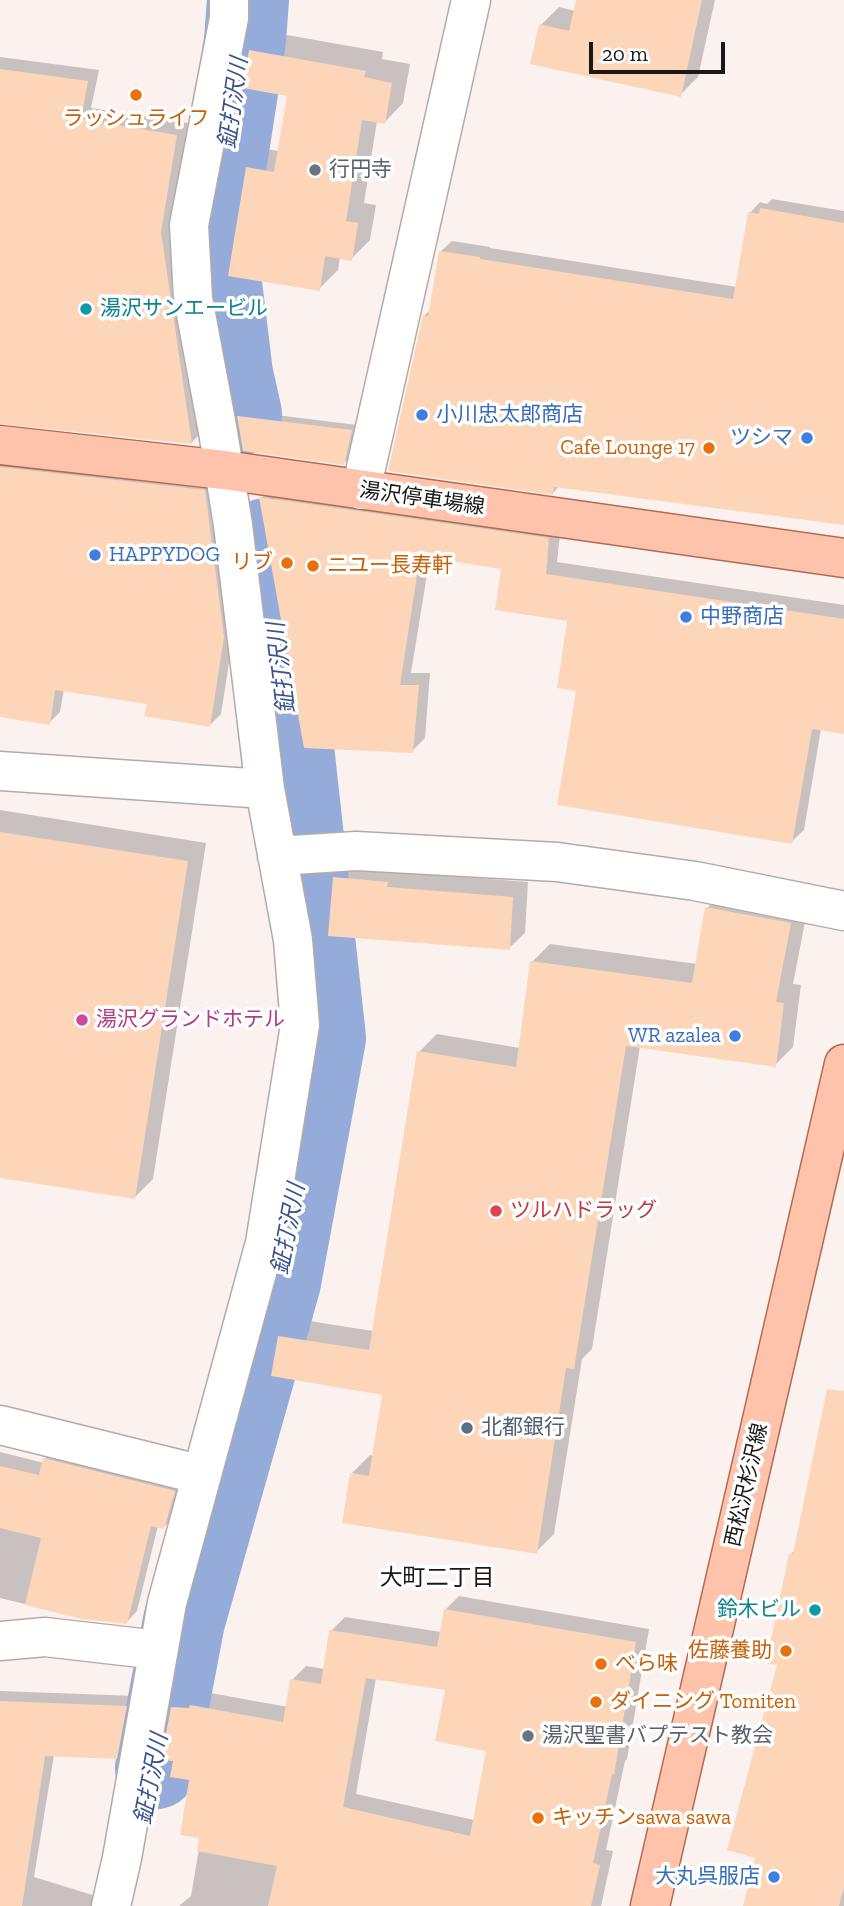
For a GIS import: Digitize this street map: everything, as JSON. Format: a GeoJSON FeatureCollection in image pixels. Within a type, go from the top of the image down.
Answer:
{"type":"FeatureCollection","features":[{"type":"Feature","properties":{"kind":"main road","name":"湯沢停車場線"},"geometry":{"type":"LineString","coordinates":[[0,445],[224,470],[844,558]]}},
{"type":"Feature","properties":{"kind":"main road","name":"西松沢杉沢線"},"geometry":{"type":"LineString","coordinates":[[650,1906],[844,1064]]}},
{"type":"Feature","properties":{"kind":"street"},"geometry":{"type":"LineString","coordinates":[[111,1906],[167,1603],[265,1243],[300,1025],[293,940],[265,789],[233,525],[192,298],[188,225],[229,18],[229,0]]}},
{"type":"Feature","properties":{"kind":"street"},"geometry":{"type":"LineString","coordinates":[[361,490],[471,0]]}},
{"type":"Feature","properties":{"kind":"street"},"geometry":{"type":"LineString","coordinates":[[0,771],[265,789]]}},
{"type":"Feature","properties":{"kind":"street"},"geometry":{"type":"LineString","coordinates":[[279,855],[356,851],[556,862],[695,881],[844,911]]}},
{"type":"Feature","properties":{"kind":"street"},"geometry":{"type":"LineString","coordinates":[[0,1425],[202,1475]]}},
{"type":"Feature","properties":{"kind":"street"},"geometry":{"type":"LineString","coordinates":[[0,1641],[44,1637],[158,1650]]}},
{"type":"Feature","properties":{"kind":"building"},"geometry":{"type":"Polygon","coordinates":[[[576,0],[702,0],[681,97],[530,64],[539,24],[569,31],[576,0]]]}},
{"type":"Feature","properties":{"kind":"building","name":"行円寺"},"geometry":{"type":"Polygon","coordinates":[[[249,50],[366,71],[364,77],[392,83],[385,124],[362,120],[346,221],[358,223],[352,261],[325,256],[320,291],[228,276],[246,167],[274,172],[287,96],[243,88],[249,50]]]}},
{"type":"Feature","properties":{"kind":"building","name":"湯沢サンエービル"},"geometry":{"type":"Polygon","coordinates":[[[0,69],[88,81],[81,119],[177,135],[161,232],[192,444],[0,424],[0,69]]]}},
{"type":"Feature","properties":{"kind":"building"},"geometry":{"type":"Polygon","coordinates":[[[760,208],[844,223],[844,525],[554,487],[553,495],[388,471],[423,315],[428,316],[439,251],[733,299],[748,212],[759,214],[760,208]]]}},
{"type":"Feature","properties":{"kind":"building"},"geometry":{"type":"Polygon","coordinates":[[[237,416],[352,430],[344,465],[243,451],[237,416]]]}},
{"type":"Feature","properties":{"kind":"building"},"geometry":{"type":"Polygon","coordinates":[[[0,467],[205,490],[224,637],[210,727],[144,716],[147,704],[55,690],[50,725],[0,717],[0,467]]]}},
{"type":"Feature","properties":{"kind":"building"},"geometry":{"type":"Polygon","coordinates":[[[259,497],[549,538],[546,574],[844,619],[844,734],[812,729],[792,844],[557,805],[576,691],[557,688],[567,621],[495,610],[501,569],[420,556],[400,685],[419,685],[413,753],[304,748],[259,497]]]}},
{"type":"Feature","properties":{"kind":"building","name":"湯沢グランドホテル"},"geometry":{"type":"Polygon","coordinates":[[[0,832],[188,861],[135,1199],[0,1178],[0,832]]]}},
{"type":"Feature","properties":{"kind":"building"},"geometry":{"type":"Polygon","coordinates":[[[333,877],[388,882],[387,887],[513,897],[510,950],[328,936],[333,877]]]}},
{"type":"Feature","properties":{"kind":"building"},"geometry":{"type":"Polygon","coordinates":[[[705,907],[791,923],[776,1002],[784,1003],[776,1067],[626,1046],[574,1369],[566,1368],[537,1554],[342,1523],[350,1473],[369,1476],[382,1395],[271,1376],[278,1336],[369,1350],[417,1051],[516,1067],[530,961],[692,983],[705,907]]]}},
{"type":"Feature","properties":{"kind":"building"},"geometry":{"type":"Polygon","coordinates":[[[827,1389],[844,1391],[844,1887],[839,1906],[743,1906],[755,1858],[727,1850],[777,1665],[766,1663],[789,1554],[793,1554],[827,1389]]]}},
{"type":"Feature","properties":{"kind":"building"},"geometry":{"type":"Polygon","coordinates":[[[43,1458],[175,1491],[164,1529],[151,1526],[127,1624],[82,1619],[25,1605],[41,1538],[0,1528],[0,1466],[39,1475],[43,1458]]]}},
{"type":"Feature","properties":{"kind":"building"},"geometry":{"type":"Polygon","coordinates":[[[444,1609],[636,1642],[614,1775],[612,1774],[593,1863],[600,1865],[591,1906],[268,1906],[277,1866],[197,1851],[199,1838],[180,1835],[189,1780],[170,1777],[173,1761],[161,1760],[171,1707],[189,1708],[190,1705],[283,1722],[290,1679],[321,1684],[329,1630],[437,1647],[444,1609]],[[366,1678],[343,1807],[470,1836],[486,1751],[435,1741],[445,1690],[366,1678]]]}},
{"type":"Feature","properties":{"kind":"building"},"geometry":{"type":"Polygon","coordinates":[[[0,1701],[127,1706],[117,1759],[45,1756],[22,1906],[0,1906],[0,1701]]]}},
{"type":"Feature","properties":{"kind":"waterway","name":"鉦打沢川"},"geometry":{"type":"LineString","coordinates":[[241,414],[232,374],[215,234],[245,40],[248,0]]}},
{"type":"Feature","properties":{"kind":"waterway","name":"鉦打沢川"},"geometry":{"type":"LineString","coordinates":[[156,1768],[184,1621],[280,1282],[325,1038],[290,720],[266,539]]}},
{"type":"Feature","properties":{"kind":"place","name":"ラッシュライフ"},"geometry":{"type":"Point","coordinates":[136,95]}},
{"type":"Feature","properties":{"kind":"place","name":"行円寺"},"geometry":{"type":"Point","coordinates":[315,170]}},
{"type":"Feature","properties":{"kind":"place","name":"湯沢サンエービル"},"geometry":{"type":"Point","coordinates":[86,309]}},
{"type":"Feature","properties":{"kind":"place","name":"小川忠太郎商店"},"geometry":{"type":"Point","coordinates":[422,415]}},
{"type":"Feature","properties":{"kind":"place","name":"ツシマ"},"geometry":{"type":"Point","coordinates":[807,438]}},
{"type":"Feature","properties":{"kind":"place","name":"Cafe Lounge 17"},"geometry":{"type":"Point","coordinates":[709,448]}},
{"type":"Feature","properties":{"kind":"place","name":"HAPPYDOG"},"geometry":{"type":"Point","coordinates":[95,555]}},
{"type":"Feature","properties":{"kind":"place","name":"リブ"},"geometry":{"type":"Point","coordinates":[287,563]}},
{"type":"Feature","properties":{"kind":"place","name":"ニユー長寿軒"},"geometry":{"type":"Point","coordinates":[313,566]}},
{"type":"Feature","properties":{"kind":"place","name":"中野商店"},"geometry":{"type":"Point","coordinates":[686,617]}},
{"type":"Feature","properties":{"kind":"place","name":"湯沢グランドホテル"},"geometry":{"type":"Point","coordinates":[82,1020]}},
{"type":"Feature","properties":{"kind":"place","name":"WR azalea"},"geometry":{"type":"Point","coordinates":[735,1036]}},
{"type":"Feature","properties":{"kind":"place","name":"ツルハドラッグ"},"geometry":{"type":"Point","coordinates":[496,1211]}},
{"type":"Feature","properties":{"kind":"place","name":"北都銀行"},"geometry":{"type":"Point","coordinates":[467,1428]}},
{"type":"Feature","properties":{"kind":"place","name":"鈴木ビル"},"geometry":{"type":"Point","coordinates":[815,1610]}},
{"type":"Feature","properties":{"kind":"place","name":"佐藤養助"},"geometry":{"type":"Point","coordinates":[786,1651]}},
{"type":"Feature","properties":{"kind":"place","name":"べら味"},"geometry":{"type":"Point","coordinates":[601,1664]}},
{"type":"Feature","properties":{"kind":"place","name":"ダイニング Tomiten"},"geometry":{"type":"Point","coordinates":[596,1702]}},
{"type":"Feature","properties":{"kind":"place","name":"湯沢聖書バプテスト教会"},"geometry":{"type":"Point","coordinates":[528,1736]}},
{"type":"Feature","properties":{"kind":"place","name":"キッチンsawa sawa"},"geometry":{"type":"Point","coordinates":[538,1818]}},
{"type":"Feature","properties":{"kind":"place","name":"大丸呉服店"},"geometry":{"type":"Point","coordinates":[774,1877]}},
{"type":"Feature","properties":{"kind":"district","name":"大町二丁目"},"geometry":{"type":"Point","coordinates":[437,1578]}}]}
